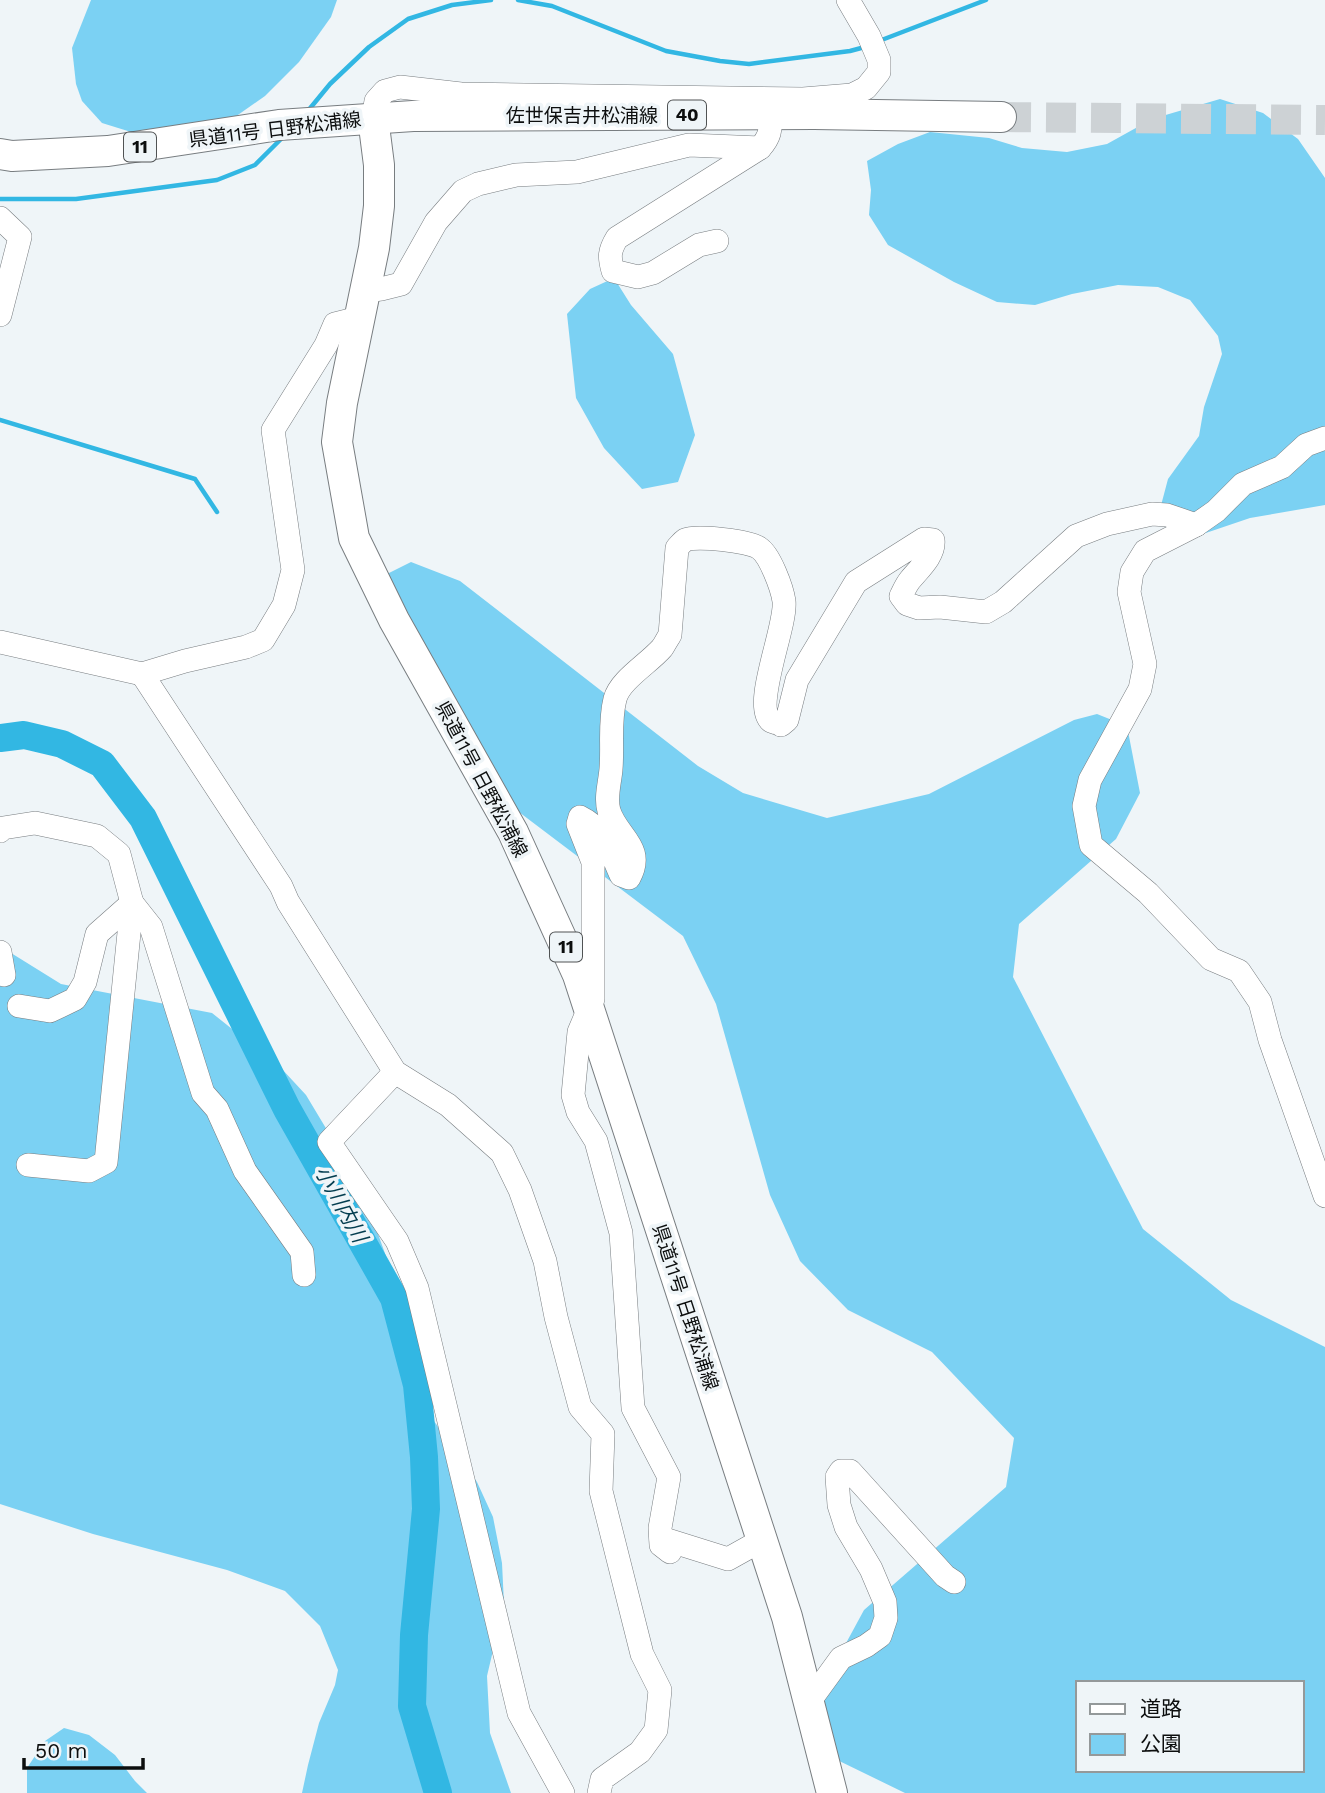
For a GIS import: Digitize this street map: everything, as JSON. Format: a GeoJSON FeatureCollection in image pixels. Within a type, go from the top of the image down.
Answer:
{"type":"FeatureCollection","features":[{"type":"Feature","properties":{"kind":"main road","name":"佐世保吉井松浦線"},"geometry":{"type":"LineString","coordinates":[[373,118],[770,115],[1001,117]]}},
{"type":"Feature","properties":{"kind":"main road","name":"県道11号 日野松浦線"},"geometry":{"type":"LineString","coordinates":[[0,154],[12,156],[108,151],[279,125],[373,118],[379,165],[379,206],[374,248],[342,403],[337,442],[354,538],[394,620],[513,832],[578,975],[787,1617],[832,1793]]}},
{"type":"Feature","properties":{"kind":"street"},"geometry":{"type":"LineString","coordinates":[[373,118],[376,101],[385,91],[400,87],[461,94],[803,99],[852,95],[866,88],[879,72],[879,60],[869,36],[848,0]]}},
{"type":"Feature","properties":{"kind":"street"},"geometry":{"type":"LineString","coordinates":[[717,241],[699,246],[653,273],[638,277],[613,271],[609,259],[610,249],[617,238],[760,148],[768,139],[771,129],[770,115]]}},
{"type":"Feature","properties":{"kind":"street"},"geometry":{"type":"LineString","coordinates":[[0,642],[142,674],[185,661],[246,648],[263,640],[284,605],[293,570],[273,430],[326,345],[335,324],[381,289],[401,284],[436,222],[463,191],[478,184],[516,176],[577,172],[689,145],[760,148]]}},
{"type":"Feature","properties":{"kind":"street"},"geometry":{"type":"LineString","coordinates":[[0,218],[20,237],[0,315]]}},
{"type":"Feature","properties":{"kind":"street"},"geometry":{"type":"LineString","coordinates":[[1325,438],[1306,445],[1282,467],[1243,484],[1216,511],[1196,526],[1145,551],[1132,572],[1129,592],[1145,664],[1140,689],[1090,780],[1084,806],[1091,845],[1148,893],[1211,959],[1239,971],[1260,1002],[1270,1040],[1325,1196]]}},
{"type":"Feature","properties":{"kind":"street"},"geometry":{"type":"LineString","coordinates":[[762,1540],[728,1559],[666,1545],[660,1528],[669,1477],[633,1408],[621,1233],[596,1141],[578,1112],[573,1095],[579,1032],[593,999],[593,862],[578,824],[580,817],[591,822],[606,840],[621,875],[629,878],[633,872],[635,857],[609,811],[610,722],[616,695],[622,686],[663,647],[670,635],[677,548],[686,540],[715,538],[760,548],[771,563],[782,589],[785,609],[765,695],[765,712],[771,721],[780,725],[787,720],[797,680],[856,582],[924,538],[933,540],[934,547],[901,596],[907,604],[919,608],[940,607],[986,612],[1003,602],[1076,536],[1107,524],[1152,514],[1167,514],[1196,526]]}},
{"type":"Feature","properties":{"kind":"street"},"geometry":{"type":"LineString","coordinates":[[142,674],[281,886],[288,902],[395,1072],[448,1105],[502,1153],[520,1190],[545,1261],[556,1317],[580,1407],[603,1434],[601,1491],[642,1654],[660,1690],[656,1731],[640,1752],[602,1779],[599,1793]]}},
{"type":"Feature","properties":{"kind":"street"},"geometry":{"type":"LineString","coordinates":[[0,831],[3,828],[35,823],[97,836],[119,854],[132,903],[106,1162],[89,1171],[28,1165]]}},
{"type":"Feature","properties":{"kind":"street"},"geometry":{"type":"LineString","coordinates":[[19,1006],[50,1011],[75,999],[85,982],[97,934],[132,903]]}},
{"type":"Feature","properties":{"kind":"street"},"geometry":{"type":"LineString","coordinates":[[132,903],[151,927],[203,1093],[217,1109],[245,1171],[302,1252],[304,1275]]}},
{"type":"Feature","properties":{"kind":"street"},"geometry":{"type":"LineString","coordinates":[[395,1072],[330,1142],[397,1241],[416,1288],[519,1713],[563,1793]]}},
{"type":"Feature","properties":{"kind":"street"},"geometry":{"type":"LineString","coordinates":[[809,1703],[841,1658],[880,1636],[886,1618],[885,1602],[871,1569],[846,1527],[839,1505],[837,1477],[841,1471],[850,1471],[945,1576],[954,1582]]}},
{"type":"Feature","properties":{"kind":"green space"},"geometry":{"type":"Polygon","coordinates":[[[91,0],[337,0],[331,17],[299,62],[265,96],[225,124],[144,136],[102,123],[82,101],[76,84],[72,48],[91,0]]]}},
{"type":"Feature","properties":{"kind":"green space"},"geometry":{"type":"Polygon","coordinates":[[[1220,99],[1263,113],[1298,139],[1325,178],[1325,505],[1250,518],[1194,537],[1168,534],[1159,513],[1168,479],[1199,436],[1204,407],[1222,354],[1218,336],[1190,300],[1158,287],[1118,285],[1035,305],[997,302],[954,282],[888,245],[869,215],[871,190],[867,161],[898,144],[930,132],[989,138],[1022,148],[1067,152],[1107,144],[1152,119],[1220,99]]]}},
{"type":"Feature","properties":{"kind":"green space"},"geometry":{"type":"Polygon","coordinates":[[[614,278],[631,305],[673,354],[695,435],[678,482],[642,489],[604,448],[576,398],[567,314],[590,289],[614,278]]]}},
{"type":"Feature","properties":{"kind":"green space"},"geometry":{"type":"Polygon","coordinates":[[[411,562],[460,581],[698,766],[743,793],[827,818],[929,794],[1074,720],[1097,714],[1127,726],[1140,793],[1116,839],[1019,924],[1013,977],[1143,1229],[1231,1300],[1325,1347],[1325,1793],[905,1793],[827,1755],[819,1693],[864,1610],[1006,1487],[1014,1438],[932,1352],[848,1310],[800,1261],[770,1195],[716,1004],[683,936],[486,787],[387,574],[411,562]]]}},
{"type":"Feature","properties":{"kind":"green space"},"geometry":{"type":"Polygon","coordinates":[[[0,944],[61,984],[212,1013],[281,1068],[306,1095],[357,1180],[387,1259],[391,1331],[410,1387],[477,1482],[493,1517],[502,1563],[504,1604],[487,1676],[490,1733],[511,1793],[302,1793],[319,1723],[335,1685],[338,1670],[320,1626],[285,1591],[227,1570],[93,1534],[0,1504],[0,944]]]}},
{"type":"Feature","properties":{"kind":"green space"},"geometry":{"type":"Polygon","coordinates":[[[64,1728],[89,1735],[115,1755],[147,1793],[27,1793],[27,1768],[45,1741],[64,1728]]]}},
{"type":"Feature","properties":{"kind":"waterway"},"geometry":{"type":"LineString","coordinates":[[307,112],[330,84],[369,47],[408,19],[452,5],[491,0]]}},
{"type":"Feature","properties":{"kind":"waterway"},"geometry":{"type":"LineString","coordinates":[[518,0],[552,6],[666,51],[720,61],[749,64],[865,47]]}},
{"type":"Feature","properties":{"kind":"waterway"},"geometry":{"type":"LineString","coordinates":[[879,41],[986,0]]}},
{"type":"Feature","properties":{"kind":"waterway"},"geometry":{"type":"LineString","coordinates":[[0,199],[76,199],[217,180],[255,165],[284,136]]}},
{"type":"Feature","properties":{"kind":"waterway"},"geometry":{"type":"LineString","coordinates":[[0,420],[195,479],[217,512]]}},
{"type":"Feature","properties":{"kind":"waterway","name":"小川内川"},"geometry":{"type":"LineString","coordinates":[[0,738],[24,735],[62,744],[102,764],[143,818],[287,1109],[394,1298],[417,1385],[424,1457],[426,1509],[414,1635],[412,1706],[438,1793]]}},
{"type":"Feature","properties":{"kind":"tunnel"},"geometry":{"type":"LineString","coordinates":[[1001,117],[1325,120]]}}]}
